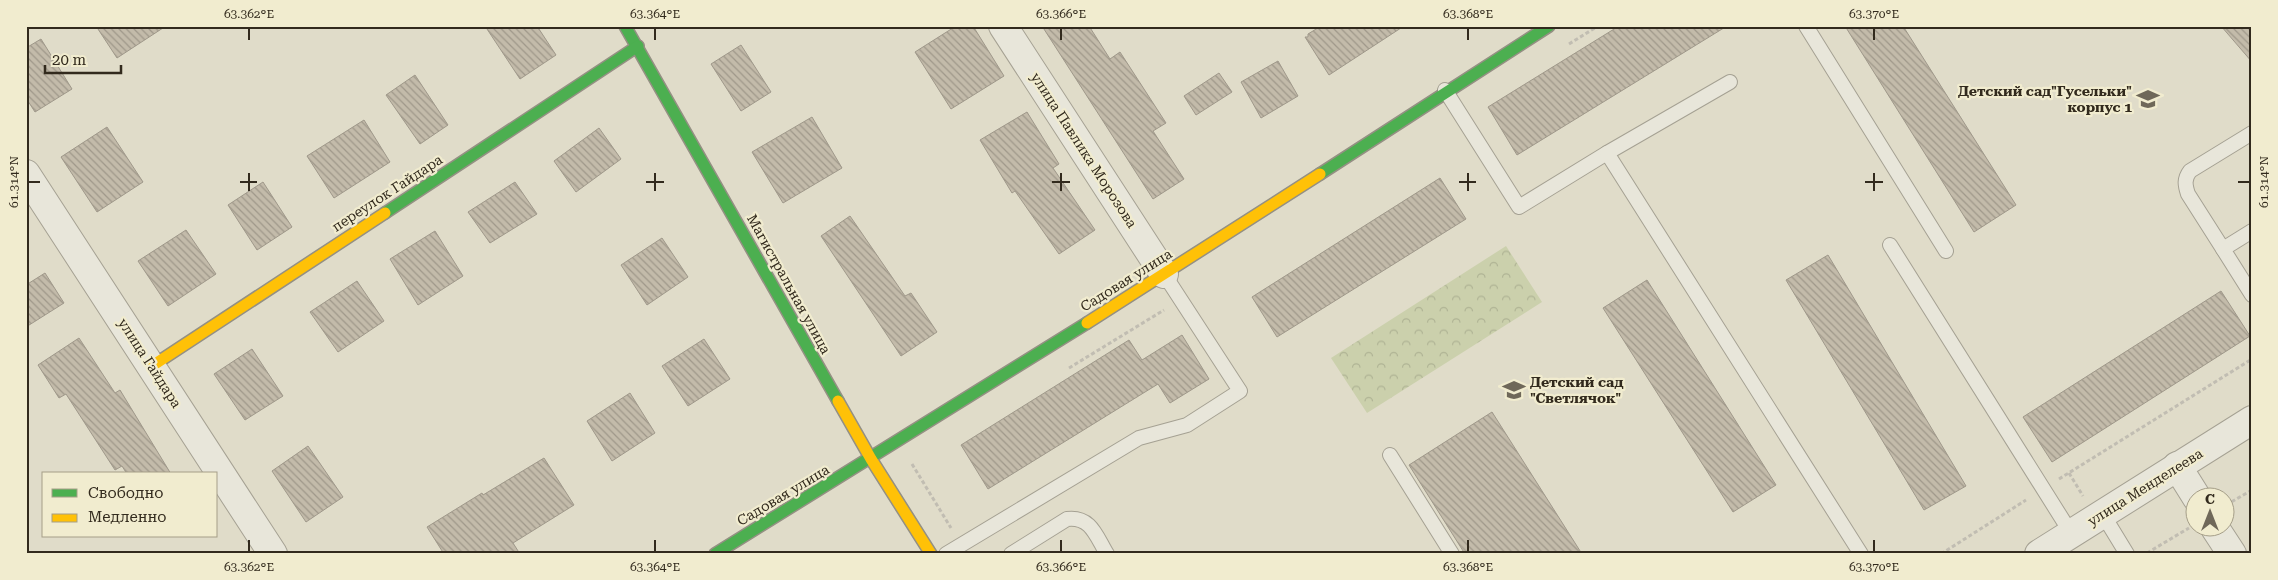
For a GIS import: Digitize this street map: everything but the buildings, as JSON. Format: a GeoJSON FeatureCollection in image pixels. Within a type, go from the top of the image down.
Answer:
{"type":"FeatureCollection","features":[{"type":"Feature","properties":{"kind":"street","name":"Магистральная улица"},"geometry":{"type":"LineString","coordinates":[[625,26],[871,459],[931,554]]}},
{"type":"Feature","properties":{"kind":"street","name":"улица Павлика Морозова"},"geometry":{"type":"LineString","coordinates":[[1003,26],[1164,274]]}},
{"type":"Feature","properties":{"kind":"street","name":"Садовая улица"},"geometry":{"type":"LineString","coordinates":[[715,554],[871,459],[1164,274],[1445,90],[1549,26]]}},
{"type":"Feature","properties":{"kind":"street","name":"переулок Гайдара"},"geometry":{"type":"LineString","coordinates":[[152,366],[638,46]]}},
{"type":"Feature","properties":{"kind":"street","name":"улица Гайдара"},"geometry":{"type":"LineString","coordinates":[[26,174],[273,554]]}},
{"type":"Feature","properties":{"kind":"street","name":"улица Менделеева"},"geometry":{"type":"LineString","coordinates":[[2038,554],[2252,420]]}},
{"type":"Feature","properties":{"kind":"street"},"geometry":{"type":"LineString","coordinates":[[2177,466],[2191,488]]}},
{"type":"Feature","properties":{"kind":"street"},"geometry":{"type":"LineString","coordinates":[[2222,538],[2232,554]]}},
{"type":"Feature","properties":{"kind":"lane"},"geometry":{"type":"LineString","coordinates":[[1806,26],[1946,252]]}},
{"type":"Feature","properties":{"kind":"lane"},"geometry":{"type":"LineString","coordinates":[[1445,90],[1519,207],[1730,82]]}},
{"type":"Feature","properties":{"kind":"lane"},"geometry":{"type":"LineString","coordinates":[[2252,132],[2190,171],[2185,178],[2188,194],[2252,295]]}},
{"type":"Feature","properties":{"kind":"lane"},"geometry":{"type":"LineString","coordinates":[[1608,154],[1861,554]]}},
{"type":"Feature","properties":{"kind":"lane"},"geometry":{"type":"LineString","coordinates":[[2223,249],[2252,231]]}},
{"type":"Feature","properties":{"kind":"lane"},"geometry":{"type":"LineString","coordinates":[[1890,245],[2071,533]]}},
{"type":"Feature","properties":{"kind":"lane"},"geometry":{"type":"LineString","coordinates":[[946,554],[1139,438],[1187,425],[1240,391],[1164,274]]}},
{"type":"Feature","properties":{"kind":"lane"},"geometry":{"type":"LineString","coordinates":[[1390,455],[1452,554]]}},
{"type":"Feature","properties":{"kind":"lane"},"geometry":{"type":"LineString","coordinates":[[2102,513],[2127,554]]}},
{"type":"Feature","properties":{"kind":"lane"},"geometry":{"type":"LineString","coordinates":[[1011,554],[1067,519],[1076,518],[1087,522],[1107,554]]}},
{"type":"Feature","properties":{"kind":"path"},"geometry":{"type":"LineString","coordinates":[[1941,554],[2252,359]]}},
{"type":"Feature","properties":{"kind":"path"},"geometry":{"type":"LineString","coordinates":[[911,465],[962,544]]}},
{"type":"Feature","properties":{"kind":"path"},"geometry":{"type":"LineString","coordinates":[[2236,500],[2252,490]]}},
{"type":"Feature","properties":{"kind":"path"},"geometry":{"type":"LineString","coordinates":[[2145,554],[2186,530]]}},
{"type":"Feature","properties":{"kind":"green space"},"geometry":{"type":"Polygon","coordinates":[[[1506,246],[1542,302],[1367,413],[1331,358],[1506,246]]]}},
{"type":"Feature","properties":{"kind":"traffic: fast"},"geometry":{"type":"LineString","coordinates":[[625,26],[838,401]]}},
{"type":"Feature","properties":{"kind":"traffic: fast"},"geometry":{"type":"LineString","coordinates":[[1320,174],[1549,26]]}},
{"type":"Feature","properties":{"kind":"traffic: fast"},"geometry":{"type":"LineString","coordinates":[[385,213],[638,46]]}},
{"type":"Feature","properties":{"kind":"traffic: fast"},"geometry":{"type":"LineString","coordinates":[[715,554],[1087,323]]}},
{"type":"Feature","properties":{"kind":"traffic: slow"},"geometry":{"type":"LineString","coordinates":[[1087,323],[1320,174]]}},
{"type":"Feature","properties":{"kind":"traffic: slow"},"geometry":{"type":"LineString","coordinates":[[152,366],[385,213]]}},
{"type":"Feature","properties":{"kind":"traffic: slow"},"geometry":{"type":"LineString","coordinates":[[838,401],[871,459],[931,554]]}},
{"type":"Feature","properties":{"kind":"place","name":"Детский сад\"Гусельки\" корпус 1"},"geometry":{"type":"Point","coordinates":[2148,99]}},
{"type":"Feature","properties":{"kind":"place","name":"Детский сад \"Светлячок\""},"geometry":{"type":"Point","coordinates":[1514,390]}}]}
